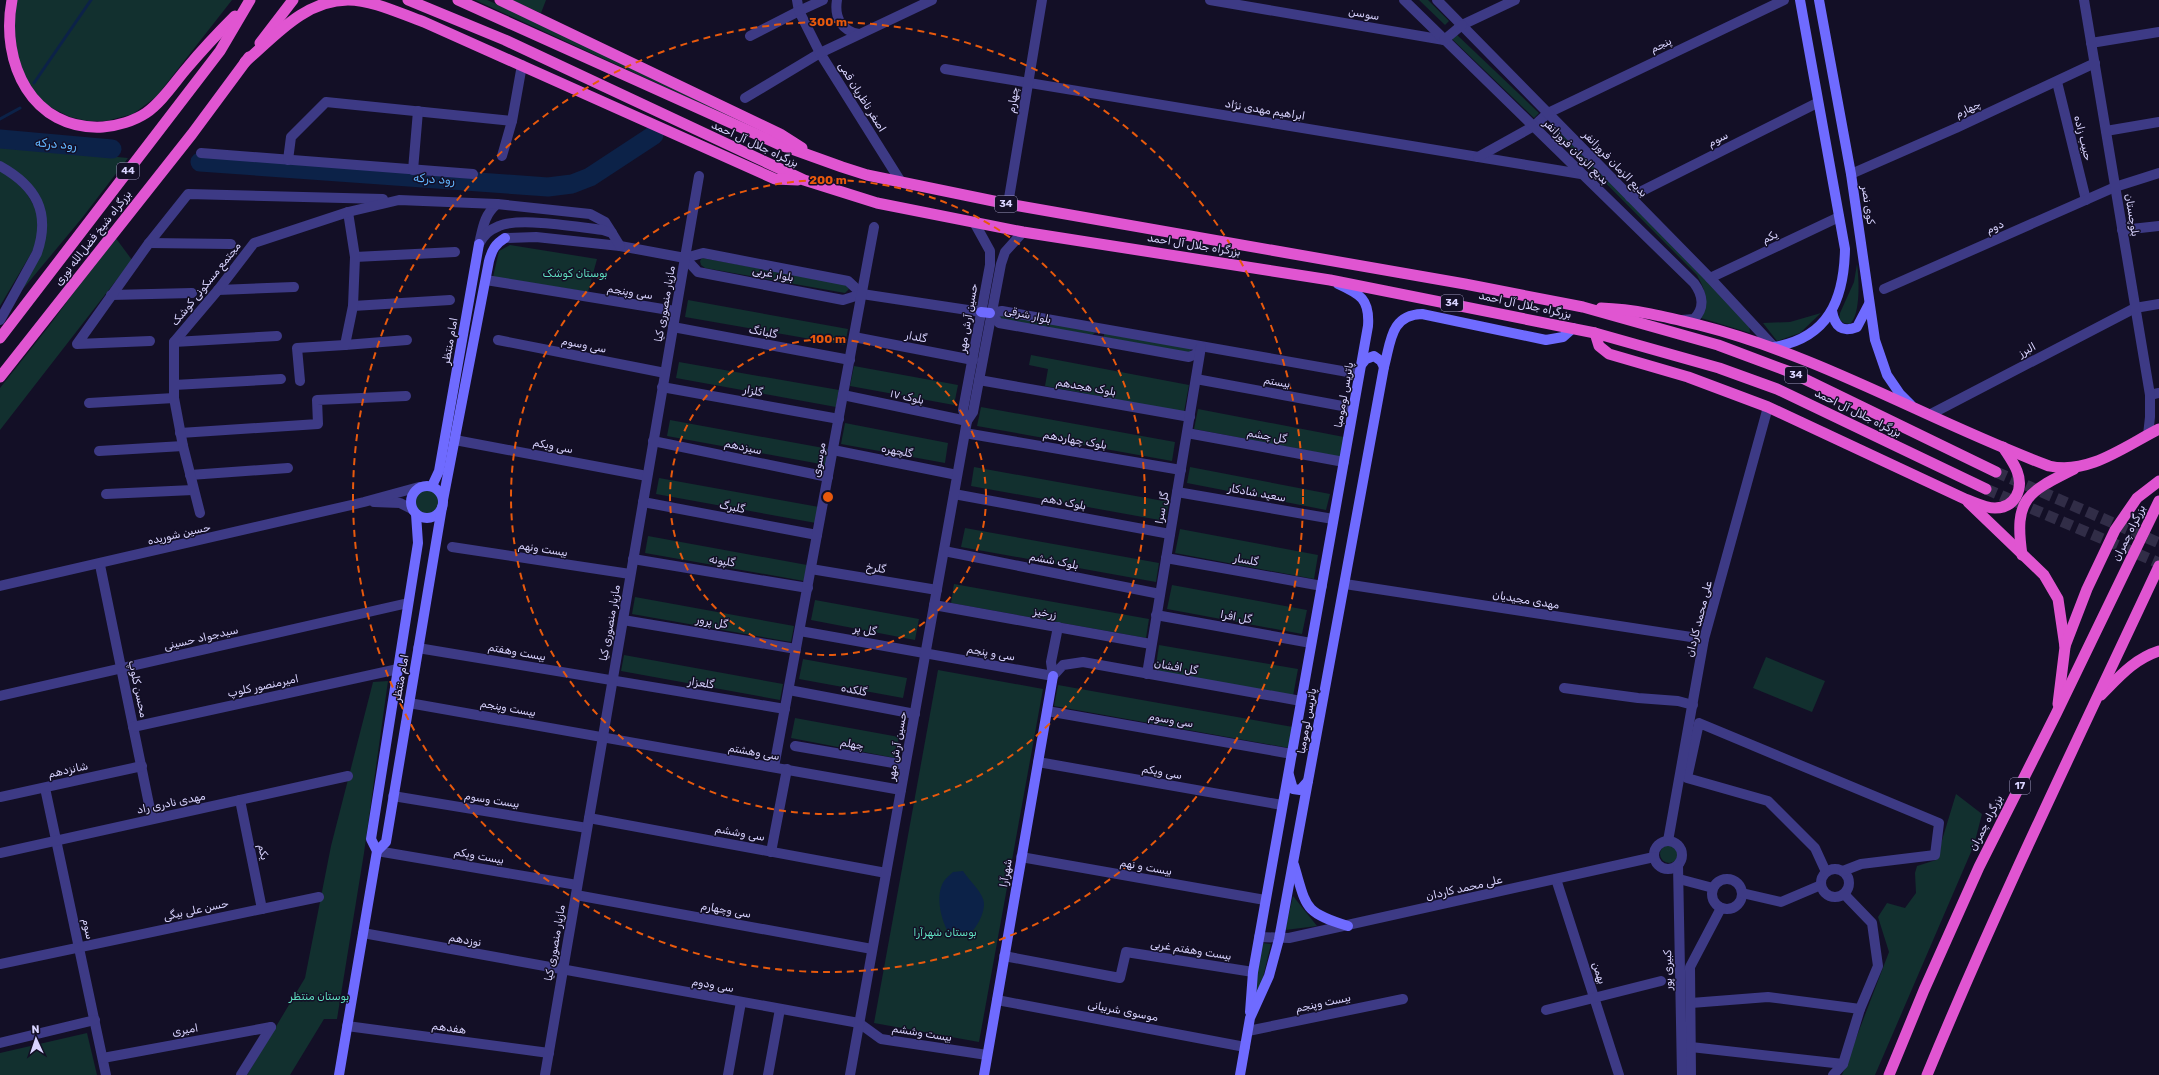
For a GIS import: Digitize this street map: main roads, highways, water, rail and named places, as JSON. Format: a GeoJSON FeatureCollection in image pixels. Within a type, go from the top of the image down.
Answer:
{"type":"FeatureCollection","features":[{"type":"Feature","properties":{"kind":"highway"},"geometry":{"type":"LineString","coordinates":[[12,0],[7,15],[5,34],[7,51],[16,79],[31,98],[56,117],[76,125],[94,127],[113,126],[129,121],[146,113],[163,97],[207,43],[247,4]]}},
{"type":"Feature","properties":{"kind":"highway","name":"بزرگراه شیخ فضل‌الله نوری"},"geometry":{"type":"LineString","coordinates":[[0,377],[192,134],[293,0]]}},
{"type":"Feature","properties":{"kind":"highway"},"geometry":{"type":"LineString","coordinates":[[245,62],[307,10],[333,2],[348,0],[371,5],[424,22],[774,179],[804,180]]}},
{"type":"Feature","properties":{"kind":"highway","name":"بزرگراه جلال آل احمد"},"geometry":{"type":"LineString","coordinates":[[408,0],[505,40],[804,180],[877,203],[1023,232],[1330,280],[1595,333],[1718,368],[1777,389],[1986,489]]}},
{"type":"Feature","properties":{"kind":"highway","name":"بزرگراه جلال آل احمد"},"geometry":{"type":"LineString","coordinates":[[458,0],[750,132],[819,159],[867,174],[1008,204],[1465,284],[1583,308],[1718,345],[1790,372],[1996,472]]}},
{"type":"Feature","properties":{"kind":"highway"},"geometry":{"type":"LineString","coordinates":[[500,0],[780,134],[819,159]]}},
{"type":"Feature","properties":{"kind":"highway","name":"بزرگراه شیخ فضل‌الله نوری"},"geometry":{"type":"LineString","coordinates":[[0,338],[220,51],[247,4]]}},
{"type":"Feature","properties":{"kind":"highway"},"geometry":{"type":"LineString","coordinates":[[1583,308],[1614,308],[1682,320],[1774,347],[2049,466],[2076,468]]}},
{"type":"Feature","properties":{"kind":"highway"},"geometry":{"type":"LineString","coordinates":[[1595,333],[1599,346],[1608,354],[1688,377],[1768,407],[1965,499],[1994,508],[2007,506],[2015,499],[2019,490],[2019,476],[2003,447]]}},
{"type":"Feature","properties":{"kind":"highway"},"geometry":{"type":"LineString","coordinates":[[2022,556],[2019,532],[2022,507],[2034,490],[2076,468],[2092,464],[2159,429]]}},
{"type":"Feature","properties":{"kind":"highway"},"geometry":{"type":"LineString","coordinates":[[2064,647],[2087,589],[2116,530],[2137,498],[2159,481]]}},
{"type":"Feature","properties":{"kind":"highway"},"geometry":{"type":"LineString","coordinates":[[1965,499],[2022,556],[2044,575],[2058,599],[2064,647],[2056,714]]}},
{"type":"Feature","properties":{"kind":"highway","name":"بزرگراه چمران"},"geometry":{"type":"LineString","coordinates":[[1889,1075],[1924,990],[1979,867],[2056,714],[2159,501]]}},
{"type":"Feature","properties":{"kind":"highway"},"geometry":{"type":"LineString","coordinates":[[1927,1075],[1956,1005],[2093,703],[2159,566]]}},
{"type":"Feature","properties":{"kind":"highway"},"geometry":{"type":"LineString","coordinates":[[2093,703],[2132,664],[2145,656],[2159,651]]}},
{"type":"Feature","properties":{"kind":"main road"},"geometry":{"type":"LineString","coordinates":[[1774,347],[1790,344],[1810,335],[1823,324],[1832,311],[1845,271],[1845,249],[1817,103],[1800,0]]}},
{"type":"Feature","properties":{"kind":"main road","name":"کوی نصر"},"geometry":{"type":"LineString","coordinates":[[1819,0],[1851,174],[1869,304],[1880,358],[1886,375],[1900,394],[1911,405]]}},
{"type":"Feature","properties":{"kind":"main road","name":"امام منتظر"},"geometry":{"type":"LineString","coordinates":[[377,851],[386,842],[443,504],[492,249],[497,242],[505,238]]}},
{"type":"Feature","properties":{"kind":"main road","name":"امام منتظر"},"geometry":{"type":"LineString","coordinates":[[432,486],[439,471],[479,244]]}},
{"type":"Feature","properties":{"kind":"main road","name":"پاتریس لومومبا"},"geometry":{"type":"LineString","coordinates":[[1240,1075],[1250,1018],[1253,972],[1259,936],[1368,321],[1366,302],[1356,292],[1330,280]]}},
{"type":"Feature","properties":{"kind":"main road"},"geometry":{"type":"LineString","coordinates":[[1832,311],[1836,324],[1842,329],[1849,330],[1857,327],[1869,304]]}},
{"type":"Feature","properties":{"kind":"main road","name":"34"},"geometry":{"type":"LineString","coordinates":[[1384,367],[1395,327],[1406,316],[1414,314],[1422,314],[1546,340],[1563,337],[1573,328]]}},
{"type":"Feature","properties":{"kind":"main road"},"geometry":{"type":"LineString","coordinates":[[1360,369],[1366,359],[1374,356],[1381,360],[1384,367]]}},
{"type":"Feature","properties":{"kind":"main road","name":"پاتریس لومومبا"},"geometry":{"type":"LineString","coordinates":[[1250,1018],[1269,976],[1279,939],[1384,367]]}},
{"type":"Feature","properties":{"kind":"main road"},"geometry":{"type":"LineString","coordinates":[[432,486],[437,489],[443,504],[434,516],[422,517],[414,512],[411,497],[419,487],[432,486]]}},
{"type":"Feature","properties":{"kind":"main road","name":"امام منتظر"},"geometry":{"type":"LineString","coordinates":[[339,1075],[377,851],[372,839],[418,543],[414,512]]}},
{"type":"Feature","properties":{"kind":"main road","name":"شهرآرا"},"geometry":{"type":"LineString","coordinates":[[984,1075],[1053,676]]}},
{"type":"Feature","properties":{"kind":"main road"},"geometry":{"type":"LineString","coordinates":[[1288,773],[1293,789],[1300,790],[1305,786],[1309,777]]}},
{"type":"Feature","properties":{"kind":"main road"},"geometry":{"type":"LineString","coordinates":[[1294,863],[1304,900],[1311,911],[1321,918],[1348,926]]}},
{"type":"Feature","properties":{"kind":"water"},"geometry":{"type":"Polygon","coordinates":[[[963,871],[982,896],[984,907],[981,917],[970,933],[952,938],[945,926],[940,910],[941,887],[944,881],[953,872],[963,871]]]}},
{"type":"Feature","properties":{"kind":"waterway"},"geometry":{"type":"LineString","coordinates":[[34,83],[91,0]]}},
{"type":"Feature","properties":{"kind":"waterway"},"geometry":{"type":"LineString","coordinates":[[0,119],[20,108]]}},
{"type":"Feature","properties":{"kind":"waterway","name":"رود درکه"},"geometry":{"type":"LineString","coordinates":[[200,162],[548,187],[572,184],[590,177],[654,135]]}},
{"type":"Feature","properties":{"kind":"waterway","name":"رود درکه"},"geometry":{"type":"LineString","coordinates":[[0,139],[112,149]]}},
{"type":"Feature","properties":{"kind":"tunnel"},"geometry":{"type":"LineString","coordinates":[[1996,472],[2159,543]]}},
{"type":"Feature","properties":{"kind":"tunnel"},"geometry":{"type":"LineString","coordinates":[[1986,489],[2159,563]]}},
{"type":"Feature","properties":{"kind":"park label","name":"بوستان کوشک"},"geometry":{"type":"Point","coordinates":[575,273]}},
{"type":"Feature","properties":{"kind":"park label","name":"بوستان شهرآرا"},"geometry":{"type":"Point","coordinates":[945,932]}},
{"type":"Feature","properties":{"kind":"park label","name":"بوستان منتظر"},"geometry":{"type":"Point","coordinates":[319,996]}}]}
